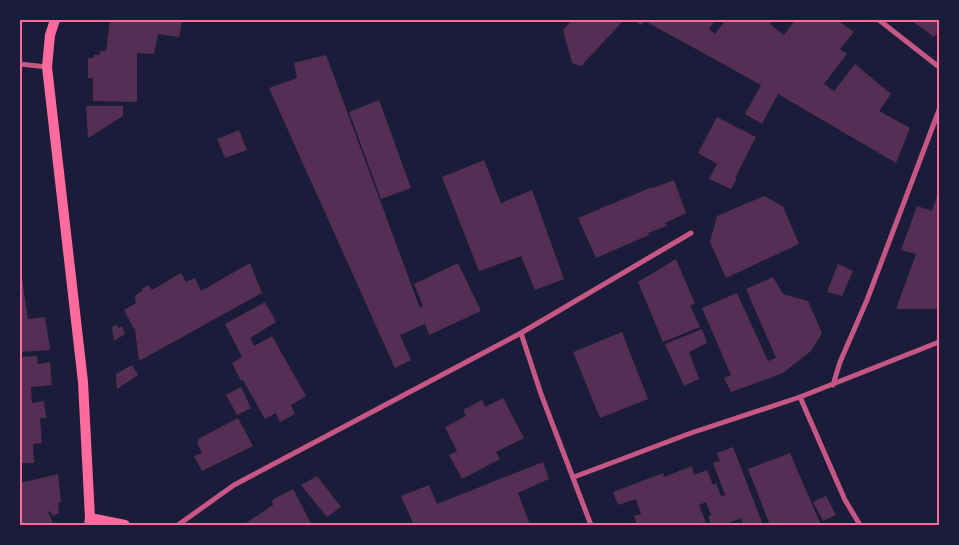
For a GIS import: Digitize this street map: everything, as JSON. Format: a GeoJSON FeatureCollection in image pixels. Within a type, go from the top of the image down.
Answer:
{"type":"FeatureCollection","features":[{"type":"Feature","properties":{"kind":"main road"},"geometry":{"type":"LineString","coordinates":[[55,20],[50,34],[47,67],[83,382],[90,521],[125,525]]}},
{"type":"Feature","properties":{"kind":"street"},"geometry":{"type":"LineString","coordinates":[[879,20],[939,67]]}},
{"type":"Feature","properties":{"kind":"street"},"geometry":{"type":"LineString","coordinates":[[20,64],[47,67]]}},
{"type":"Feature","properties":{"kind":"street"},"geometry":{"type":"LineString","coordinates":[[833,385],[840,362],[867,300],[939,110]]}},
{"type":"Feature","properties":{"kind":"street"},"geometry":{"type":"LineString","coordinates":[[178,525],[234,485],[520,334],[691,233]]}},
{"type":"Feature","properties":{"kind":"street"},"geometry":{"type":"LineString","coordinates":[[520,334],[591,525]]}},
{"type":"Feature","properties":{"kind":"street"},"geometry":{"type":"LineString","coordinates":[[574,477],[691,433],[833,385],[939,342]]}},
{"type":"Feature","properties":{"kind":"street"},"geometry":{"type":"LineString","coordinates":[[800,397],[845,500],[860,525]]}},
{"type":"Feature","properties":{"kind":"building"},"geometry":{"type":"Polygon","coordinates":[[[110,20],[182,20],[179,37],[158,34],[154,54],[137,53],[137,102],[93,101],[93,78],[88,78],[88,58],[100,55],[100,51],[106,51],[110,20]]]}},
{"type":"Feature","properties":{"kind":"building"},"geometry":{"type":"Polygon","coordinates":[[[572,20],[624,20],[581,66],[572,63],[563,30],[572,20]]]}},
{"type":"Feature","properties":{"kind":"building"},"geometry":{"type":"Polygon","coordinates":[[[633,20],[715,20],[709,29],[715,34],[724,22],[722,20],[773,20],[770,24],[784,35],[795,20],[837,20],[854,32],[840,49],[847,54],[824,84],[834,91],[855,64],[891,94],[879,111],[910,128],[896,163],[778,94],[762,124],[745,114],[761,85],[645,21],[641,25],[633,20]]]}},
{"type":"Feature","properties":{"kind":"building"},"geometry":{"type":"Polygon","coordinates":[[[911,20],[939,20],[939,30],[934,37],[911,20]]]}},
{"type":"Feature","properties":{"kind":"building"},"geometry":{"type":"Polygon","coordinates":[[[326,55],[420,308],[423,306],[414,284],[458,263],[481,311],[429,335],[425,324],[400,335],[411,360],[395,368],[269,88],[297,78],[294,63],[326,55]]]}},
{"type":"Feature","properties":{"kind":"building"},"geometry":{"type":"Polygon","coordinates":[[[379,100],[411,188],[381,199],[349,112],[379,100]]]}},
{"type":"Feature","properties":{"kind":"building"},"geometry":{"type":"Polygon","coordinates":[[[86,106],[123,106],[123,116],[88,138],[86,106]]]}},
{"type":"Feature","properties":{"kind":"building"},"geometry":{"type":"Polygon","coordinates":[[[717,117],[756,137],[731,189],[709,179],[717,164],[698,153],[717,117]]]}},
{"type":"Feature","properties":{"kind":"building"},"geometry":{"type":"Polygon","coordinates":[[[239,130],[247,150],[225,158],[217,139],[239,130]]]}},
{"type":"Feature","properties":{"kind":"building"},"geometry":{"type":"Polygon","coordinates":[[[484,160],[501,203],[532,190],[564,279],[535,290],[521,256],[479,271],[442,177],[484,160]]]}},
{"type":"Feature","properties":{"kind":"building"},"geometry":{"type":"Polygon","coordinates":[[[674,180],[686,213],[665,223],[667,226],[648,233],[649,235],[596,258],[578,218],[652,187],[674,180]]]}},
{"type":"Feature","properties":{"kind":"building"},"geometry":{"type":"Polygon","coordinates":[[[939,191],[939,309],[896,309],[916,254],[901,250],[917,206],[932,211],[939,191]]]}},
{"type":"Feature","properties":{"kind":"building"},"geometry":{"type":"Polygon","coordinates":[[[764,196],[786,208],[784,209],[799,244],[726,278],[710,242],[717,216],[764,196]]]}},
{"type":"Feature","properties":{"kind":"building"},"geometry":{"type":"Polygon","coordinates":[[[676,259],[695,304],[690,305],[700,327],[663,342],[638,282],[676,259]]]}},
{"type":"Feature","properties":{"kind":"building"},"geometry":{"type":"Polygon","coordinates":[[[250,263],[262,293],[139,361],[135,329],[124,310],[136,303],[135,296],[142,289],[148,285],[152,290],[181,273],[186,282],[195,278],[201,291],[250,263]]]}},
{"type":"Feature","properties":{"kind":"building"},"geometry":{"type":"Polygon","coordinates":[[[838,264],[853,271],[842,296],[827,292],[838,264]]]}},
{"type":"Feature","properties":{"kind":"building"},"geometry":{"type":"Polygon","coordinates":[[[20,265],[28,319],[45,317],[50,350],[20,352],[20,265]]]}},
{"type":"Feature","properties":{"kind":"building"},"geometry":{"type":"Polygon","coordinates":[[[773,277],[783,294],[808,301],[822,333],[811,351],[783,373],[731,392],[724,378],[731,375],[702,308],[737,293],[768,361],[776,358],[746,289],[773,277]]]}},
{"type":"Feature","properties":{"kind":"building"},"geometry":{"type":"Polygon","coordinates":[[[265,302],[276,322],[250,338],[254,346],[272,336],[306,396],[291,405],[295,414],[280,422],[276,413],[265,419],[243,380],[241,381],[232,363],[242,357],[225,324],[265,302]]]}},
{"type":"Feature","properties":{"kind":"building"},"geometry":{"type":"Polygon","coordinates":[[[117,325],[119,328],[122,326],[125,334],[114,341],[112,327],[117,325]]]}},
{"type":"Feature","properties":{"kind":"building"},"geometry":{"type":"Polygon","coordinates":[[[702,329],[707,343],[689,352],[699,379],[684,386],[665,344],[702,329]]]}},
{"type":"Feature","properties":{"kind":"building"},"geometry":{"type":"Polygon","coordinates":[[[622,332],[648,399],[600,418],[573,352],[622,332]]]}},
{"type":"Feature","properties":{"kind":"building"},"geometry":{"type":"Polygon","coordinates":[[[37,356],[38,364],[50,362],[52,385],[31,387],[32,403],[44,401],[46,418],[40,418],[42,443],[33,444],[34,463],[20,463],[20,357],[37,356]]]}},
{"type":"Feature","properties":{"kind":"building"},"geometry":{"type":"Polygon","coordinates":[[[132,365],[138,375],[117,389],[116,374],[132,365]]]}},
{"type":"Feature","properties":{"kind":"building"},"geometry":{"type":"Polygon","coordinates":[[[241,387],[251,408],[237,415],[226,395],[241,387]]]}},
{"type":"Feature","properties":{"kind":"building"},"geometry":{"type":"Polygon","coordinates":[[[503,398],[524,438],[496,452],[500,459],[462,479],[449,455],[457,451],[445,427],[466,416],[463,410],[482,400],[485,407],[503,398]]]}},
{"type":"Feature","properties":{"kind":"building"},"geometry":{"type":"Polygon","coordinates":[[[238,418],[253,446],[202,471],[194,456],[202,453],[197,442],[199,441],[198,439],[238,418]]]}},
{"type":"Feature","properties":{"kind":"building"},"geometry":{"type":"Polygon","coordinates":[[[733,447],[763,525],[743,525],[741,518],[729,523],[730,525],[711,525],[708,516],[711,515],[706,502],[699,505],[707,525],[637,525],[634,516],[641,514],[636,499],[618,505],[613,492],[663,473],[664,477],[692,466],[694,475],[707,470],[713,485],[716,483],[721,496],[725,495],[713,463],[720,461],[717,453],[733,447]]]}},
{"type":"Feature","properties":{"kind":"building"},"geometry":{"type":"Polygon","coordinates":[[[790,453],[821,525],[770,525],[748,469],[790,453]]]}},
{"type":"Feature","properties":{"kind":"building"},"geometry":{"type":"Polygon","coordinates":[[[543,462],[549,479],[518,493],[530,525],[414,525],[401,496],[429,485],[437,504],[543,462]]]}},
{"type":"Feature","properties":{"kind":"building"},"geometry":{"type":"Polygon","coordinates":[[[58,474],[61,502],[58,503],[59,513],[53,516],[50,511],[48,512],[54,525],[20,525],[20,483],[58,474]]]}},
{"type":"Feature","properties":{"kind":"building"},"geometry":{"type":"Polygon","coordinates":[[[317,476],[341,507],[327,517],[301,485],[317,476]]]}},
{"type":"Feature","properties":{"kind":"building"},"geometry":{"type":"Polygon","coordinates":[[[293,489],[312,525],[243,525],[273,505],[272,500],[293,489]]]}},
{"type":"Feature","properties":{"kind":"building"},"geometry":{"type":"Polygon","coordinates":[[[826,496],[836,515],[823,521],[813,502],[826,496]]]}}]}
